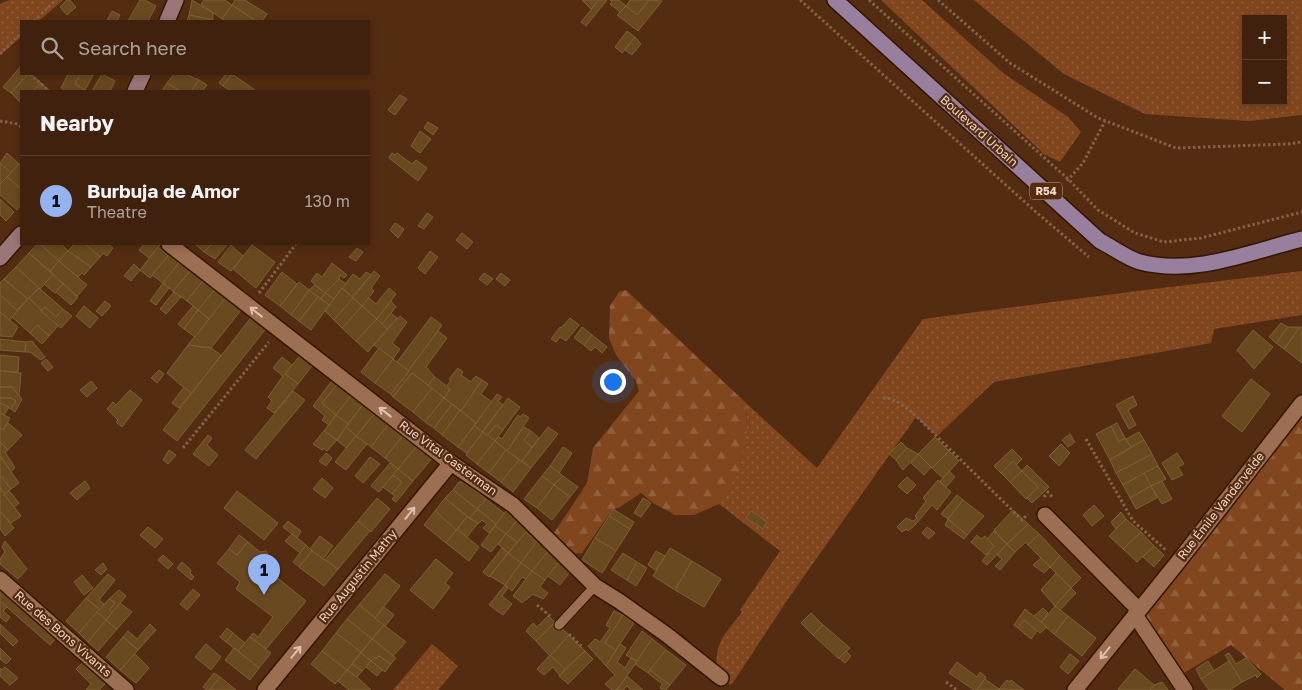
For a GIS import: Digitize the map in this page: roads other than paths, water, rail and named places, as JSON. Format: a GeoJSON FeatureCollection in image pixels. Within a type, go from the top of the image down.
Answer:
{"type":"FeatureCollection","features":[{"type":"Feature","properties":{"kind":"main road","name":"Boulevard Urbain"},"geometry":{"type":"LineString","coordinates":[[835,0],[1100,241],[1139,262],[1180,266],[1210,264],[1302,239]]}},
{"type":"Feature","properties":{"kind":"street"},"geometry":{"type":"LineString","coordinates":[[167,20],[176,0]]}},
{"type":"Feature","properties":{"kind":"street"},"geometry":{"type":"LineString","coordinates":[[136,90],[143,75]]}},
{"type":"Feature","properties":{"kind":"street"},"geometry":{"type":"LineString","coordinates":[[0,258],[20,235]]}},
{"type":"Feature","properties":{"kind":"street","name":"Rue Vital Casterman"},"geometry":{"type":"LineString","coordinates":[[170,245],[451,463],[513,505],[595,586],[659,630],[721,678]]}},
{"type":"Feature","properties":{"kind":"street","name":"Rue Émile Vandervelde"},"geometry":{"type":"LineString","coordinates":[[1074,690],[1178,562],[1302,402]]}},
{"type":"Feature","properties":{"kind":"street","name":"Rue Augustin Mathy"},"geometry":{"type":"LineString","coordinates":[[265,690],[451,463]]}},
{"type":"Feature","properties":{"kind":"street"},"geometry":{"type":"LineString","coordinates":[[1045,515],[1137,612],[1185,690]]}},
{"type":"Feature","properties":{"kind":"street","name":"Rue des Bons Vivants"},"geometry":{"type":"LineString","coordinates":[[0,579],[126,690]]}},
{"type":"Feature","properties":{"kind":"lane"},"geometry":{"type":"LineString","coordinates":[[559,625],[595,586]]}},
{"type":"Feature","properties":{"kind":"place","name":"Burbuja de Amor"},"geometry":{"type":"Point","coordinates":[264,595]}}]}
